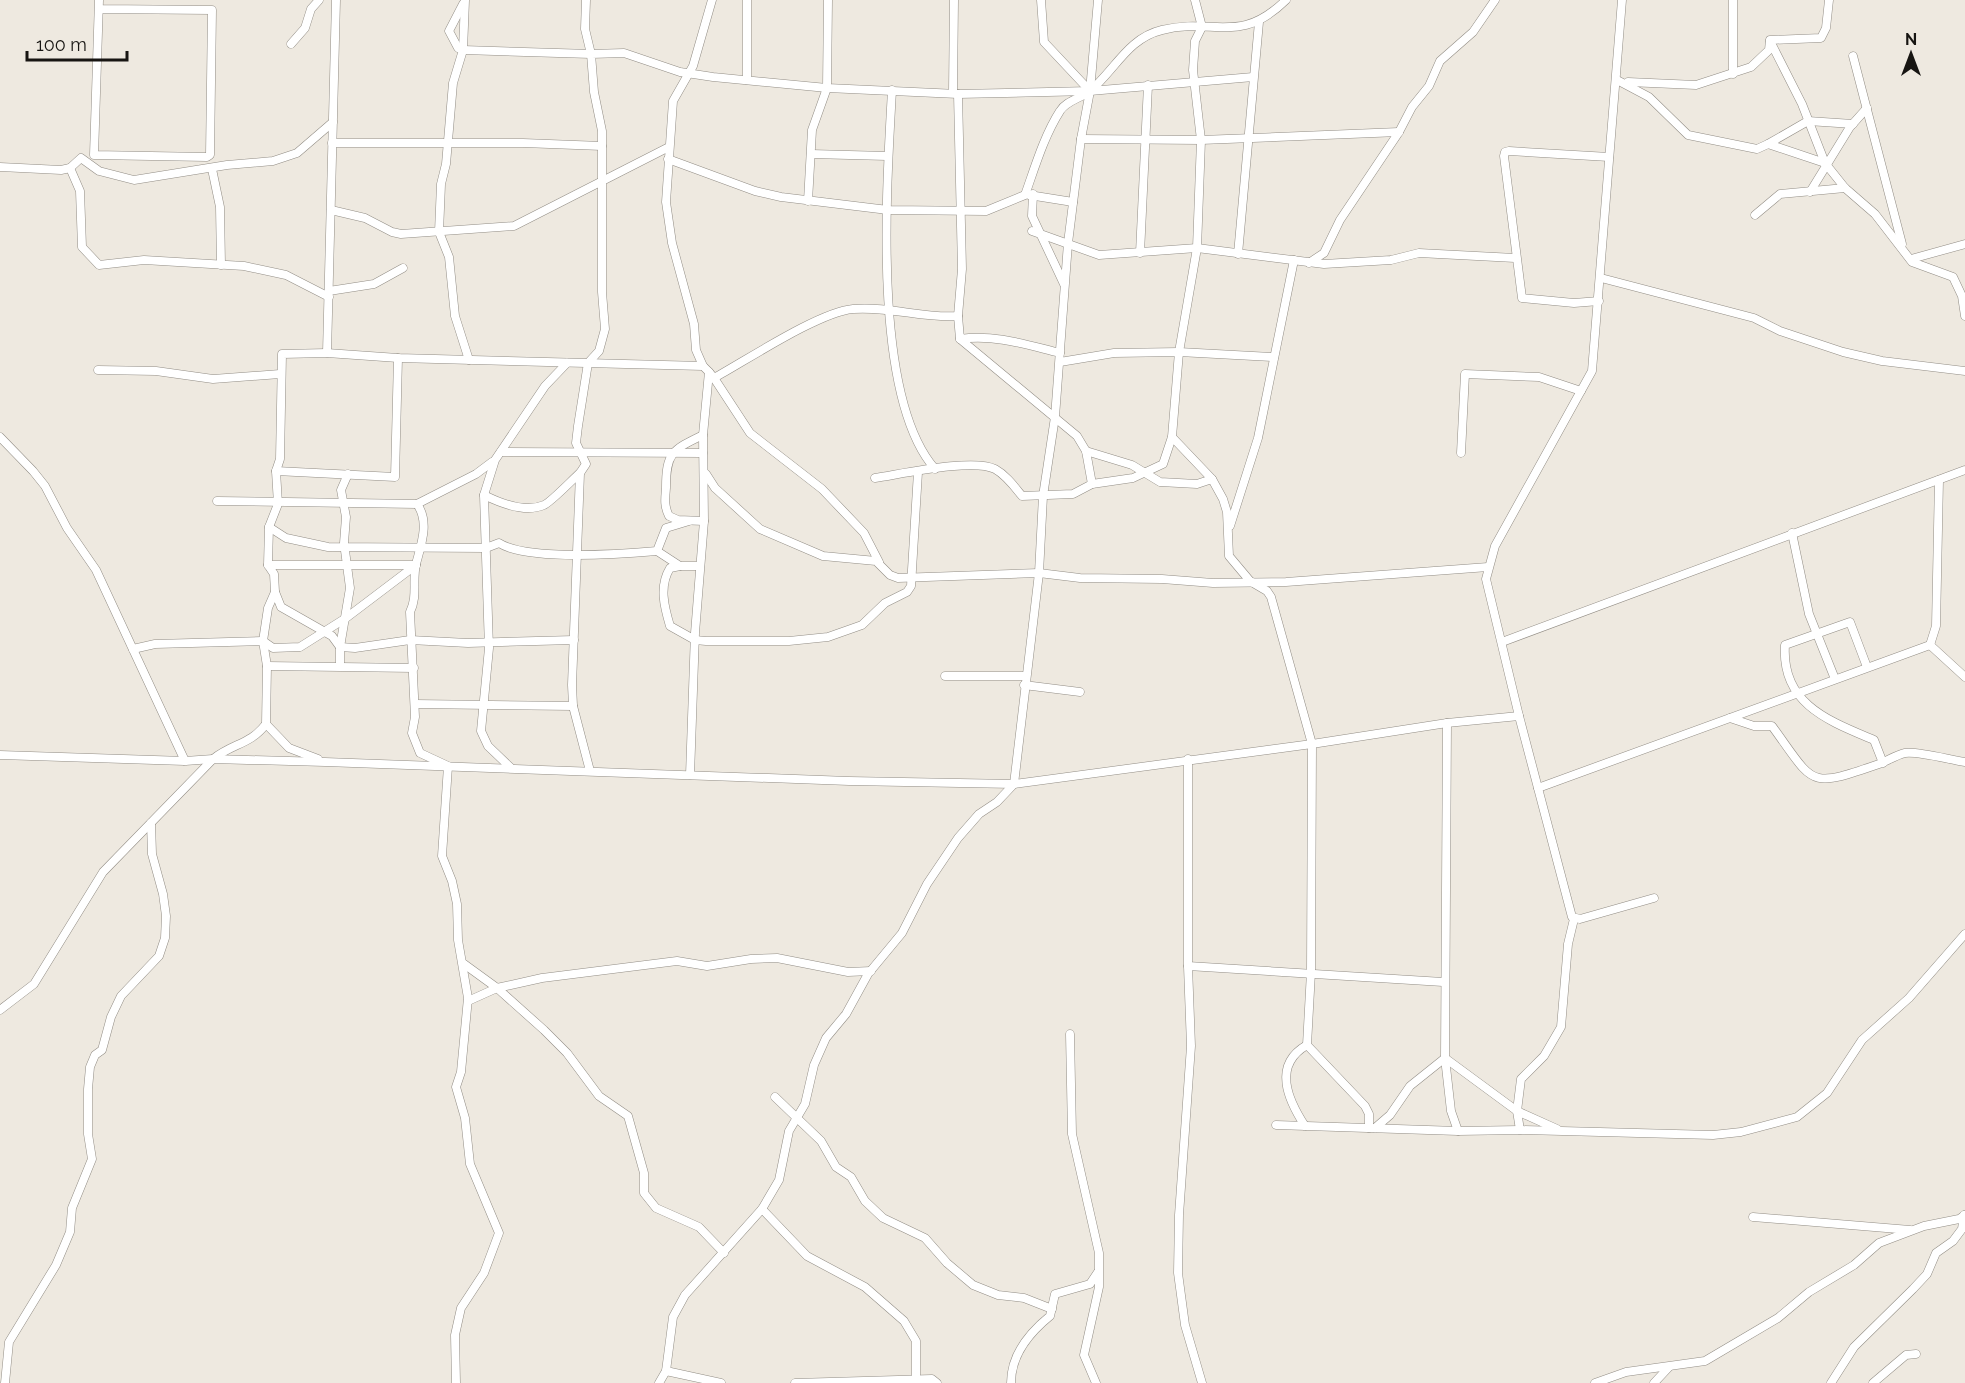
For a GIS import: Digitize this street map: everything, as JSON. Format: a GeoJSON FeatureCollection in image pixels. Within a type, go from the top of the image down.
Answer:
{"type":"FeatureCollection","features":[{"type":"Feature","properties":{"kind":"street"},"geometry":{"type":"LineString","coordinates":[[291,44],[305,28],[311,9],[319,0]]}},
{"type":"Feature","properties":{"kind":"street"},"geometry":{"type":"LineString","coordinates":[[327,353],[336,0]]}},
{"type":"Feature","properties":{"kind":"street"},"geometry":{"type":"LineString","coordinates":[[484,495],[510,505],[545,505],[580,473],[586,464],[576,443],[588,363],[599,351],[605,329],[602,146],[591,54],[585,29],[586,0]]}},
{"type":"Feature","properties":{"kind":"street"},"geometry":{"type":"LineString","coordinates":[[712,0],[697,56],[673,101],[667,148],[666,202],[671,233],[694,324],[696,350],[750,433],[822,489],[864,533],[879,562],[890,575],[898,578],[913,578],[1039,573],[1080,578],[1162,579],[1213,583],[1286,582],[1488,567]]}},
{"type":"Feature","properties":{"kind":"street"},"geometry":{"type":"LineString","coordinates":[[747,0],[747,80]]}},
{"type":"Feature","properties":{"kind":"street"},"geometry":{"type":"LineString","coordinates":[[808,201],[812,130],[827,88],[828,0]]}},
{"type":"Feature","properties":{"kind":"street"},"geometry":{"type":"LineString","coordinates":[[954,0],[962,269],[958,316],[960,339],[1077,436],[1086,451],[1092,484]]}},
{"type":"Feature","properties":{"kind":"street"},"geometry":{"type":"LineString","coordinates":[[1041,0],[1044,42],[1090,91]]}},
{"type":"Feature","properties":{"kind":"street"},"geometry":{"type":"LineString","coordinates":[[659,1383],[666,1371],[676,1310],[692,1286],[762,1209],[779,1180],[789,1131],[805,1104],[820,1049],[846,1014],[871,970],[902,933],[927,884],[958,837],[979,814],[997,802],[1014,783],[1024,681],[1039,573],[1043,496],[1055,417],[1068,243],[1080,139],[1090,91],[1098,0]]}},
{"type":"Feature","properties":{"kind":"street"},"geometry":{"type":"LineString","coordinates":[[875,478],[935,469],[987,466],[1004,475],[1022,496],[1043,496],[1073,494],[1092,484],[1133,478],[1141,472],[1163,464],[1172,437],[1179,352],[1197,248],[1201,140],[1194,81],[1195,41],[1202,27],[1195,0]]}},
{"type":"Feature","properties":{"kind":"street"},"geometry":{"type":"LineString","coordinates":[[1065,286],[1032,216],[1029,195],[1046,137],[1061,108],[1090,91],[1127,50],[1147,35],[1163,30],[1202,27],[1221,29],[1259,22],[1286,0]]}},
{"type":"Feature","properties":{"kind":"street"},"geometry":{"type":"LineString","coordinates":[[1309,263],[1324,253],[1340,220],[1399,132],[1412,107],[1429,86],[1440,61],[1473,32],[1495,0]]}},
{"type":"Feature","properties":{"kind":"street"},"geometry":{"type":"LineString","coordinates":[[1520,1130],[1517,1111],[1521,1079],[1544,1056],[1561,1027],[1568,944],[1574,919],[1519,716],[1488,590],[1488,567],[1495,546],[1592,371],[1609,157],[1621,81],[1622,0]]}},
{"type":"Feature","properties":{"kind":"street"},"geometry":{"type":"LineString","coordinates":[[1733,0],[1733,74]]}},
{"type":"Feature","properties":{"kind":"street"},"geometry":{"type":"LineString","coordinates":[[1770,40],[1821,38],[1826,28],[1829,0]]}},
{"type":"Feature","properties":{"kind":"street"},"geometry":{"type":"LineString","coordinates":[[460,49],[449,31],[466,1]]}},
{"type":"Feature","properties":{"kind":"street"},"geometry":{"type":"LineString","coordinates":[[466,1],[453,83],[449,143],[441,184],[439,232],[449,257],[455,316],[469,360]]}},
{"type":"Feature","properties":{"kind":"street"},"geometry":{"type":"LineString","coordinates":[[94,155],[207,157],[211,151],[212,10],[99,4],[94,155],[94,167]]}},
{"type":"Feature","properties":{"kind":"street"},"geometry":{"type":"LineString","coordinates":[[1238,254],[1259,22]]}},
{"type":"Feature","properties":{"kind":"street"},"geometry":{"type":"LineString","coordinates":[[1621,81],[1696,85],[1752,67],[1769,50],[1770,40]]}},
{"type":"Feature","properties":{"kind":"street"},"geometry":{"type":"LineString","coordinates":[[1770,40],[1826,165],[1845,188],[1875,214],[1911,259],[1953,277],[1962,296],[1965,316]]}},
{"type":"Feature","properties":{"kind":"street"},"geometry":{"type":"LineString","coordinates":[[460,49],[591,54],[624,53],[689,74],[827,88],[956,93],[1090,91],[1253,77]]}},
{"type":"Feature","properties":{"kind":"street"},"geometry":{"type":"LineString","coordinates":[[1853,56],[1903,248]]}},
{"type":"Feature","properties":{"kind":"street"},"geometry":{"type":"LineString","coordinates":[[1621,81],[1649,97],[1688,135],[1757,149],[1808,121],[1853,124]]}},
{"type":"Feature","properties":{"kind":"street"},"geometry":{"type":"LineString","coordinates":[[1140,253],[1148,85]]}},
{"type":"Feature","properties":{"kind":"street"},"geometry":{"type":"LineString","coordinates":[[892,90],[887,156],[889,308],[906,415],[935,469]]}},
{"type":"Feature","properties":{"kind":"street"},"geometry":{"type":"LineString","coordinates":[[1810,192],[1853,124],[1867,108]]}},
{"type":"Feature","properties":{"kind":"street"},"geometry":{"type":"LineString","coordinates":[[0,167],[61,170],[70,168],[81,158],[116,178],[134,180],[291,157],[333,122]]}},
{"type":"Feature","properties":{"kind":"street"},"geometry":{"type":"LineString","coordinates":[[1080,139],[1201,140],[1399,132]]}},
{"type":"Feature","properties":{"kind":"street"},"geometry":{"type":"LineString","coordinates":[[332,143],[602,146]]}},
{"type":"Feature","properties":{"kind":"street"},"geometry":{"type":"LineString","coordinates":[[1768,144],[1826,165]]}},
{"type":"Feature","properties":{"kind":"street"},"geometry":{"type":"LineString","coordinates":[[331,210],[365,218],[392,232],[439,232],[514,226],[667,148]]}},
{"type":"Feature","properties":{"kind":"street"},"geometry":{"type":"LineString","coordinates":[[1599,301],[1574,303],[1522,298],[1515,258],[1505,152],[1609,157]]}},
{"type":"Feature","properties":{"kind":"street"},"geometry":{"type":"LineString","coordinates":[[811,154],[887,156]]}},
{"type":"Feature","properties":{"kind":"street"},"geometry":{"type":"LineString","coordinates":[[668,159],[754,191],[808,201],[888,210],[986,211],[1029,195],[1073,202]]}},
{"type":"Feature","properties":{"kind":"street"},"geometry":{"type":"LineString","coordinates":[[70,168],[80,191],[82,247],[93,262],[103,265],[130,260],[221,265],[278,272],[329,294],[374,284],[403,268]]}},
{"type":"Feature","properties":{"kind":"street"},"geometry":{"type":"LineString","coordinates":[[212,169],[220,207],[221,265]]}},
{"type":"Feature","properties":{"kind":"street"},"geometry":{"type":"LineString","coordinates":[[1755,215],[1780,194],[1845,188]]}},
{"type":"Feature","properties":{"kind":"street"},"geometry":{"type":"LineString","coordinates":[[1032,231],[1099,255],[1197,248],[1309,263],[1372,262],[1419,254],[1515,258]]}},
{"type":"Feature","properties":{"kind":"street"},"geometry":{"type":"LineString","coordinates":[[1911,259],[1965,244]]}},
{"type":"Feature","properties":{"kind":"street"},"geometry":{"type":"LineString","coordinates":[[1227,533],[1258,438],[1294,260]]}},
{"type":"Feature","properties":{"kind":"street"},"geometry":{"type":"LineString","coordinates":[[1601,278],[1754,318],[1780,331],[1843,352],[1882,361],[1965,371]]}},
{"type":"Feature","properties":{"kind":"street"},"geometry":{"type":"LineString","coordinates":[[340,647],[332,636],[320,632],[280,607],[275,592],[274,574],[268,565],[269,527],[278,504],[276,471],[280,459],[282,354],[327,353],[398,358],[588,363],[709,372],[836,313],[851,309],[889,308],[942,317],[958,316]]}},
{"type":"Feature","properties":{"kind":"street"},"geometry":{"type":"LineString","coordinates":[[960,339],[1020,341],[1060,357],[1179,352],[1274,357]]}},
{"type":"Feature","properties":{"kind":"street"},"geometry":{"type":"LineString","coordinates":[[276,471],[395,477],[398,358]]}},
{"type":"Feature","properties":{"kind":"street"},"geometry":{"type":"LineString","coordinates":[[217,501],[278,504],[417,504],[476,474],[495,460],[546,386],[567,363]]}},
{"type":"Feature","properties":{"kind":"street"},"geometry":{"type":"LineString","coordinates":[[98,370],[156,371],[213,379],[280,374]]}},
{"type":"Feature","properties":{"kind":"street"},"geometry":{"type":"LineString","coordinates":[[690,775],[695,640],[704,521],[703,435],[709,372]]}},
{"type":"Feature","properties":{"kind":"street"},"geometry":{"type":"LineString","coordinates":[[1461,453],[1465,374],[1539,377],[1581,392]]}},
{"type":"Feature","properties":{"kind":"street"},"geometry":{"type":"LineString","coordinates":[[703,435],[679,446],[668,458],[665,470],[664,506],[669,516],[688,521],[704,521]]}},
{"type":"Feature","properties":{"kind":"street"},"geometry":{"type":"LineString","coordinates":[[0,437],[45,486],[67,528],[96,570],[185,761]]}},
{"type":"Feature","properties":{"kind":"street"},"geometry":{"type":"LineString","coordinates":[[1172,437],[1212,479],[1227,512],[1229,556],[1250,581],[1267,591],[1271,597],[1312,744],[1311,972],[1307,1046],[1365,1106],[1372,1128]]}},
{"type":"Feature","properties":{"kind":"street"},"geometry":{"type":"LineString","coordinates":[[1086,451],[1132,465],[1160,482],[1197,484],[1212,479]]}},
{"type":"Feature","properties":{"kind":"street"},"geometry":{"type":"LineString","coordinates":[[501,452],[703,453]]}},
{"type":"Feature","properties":{"kind":"street"},"geometry":{"type":"LineString","coordinates":[[495,460],[484,495],[489,640],[481,731],[484,740],[511,768]]}},
{"type":"Feature","properties":{"kind":"street"},"geometry":{"type":"LineString","coordinates":[[1502,642],[1965,470]]}},
{"type":"Feature","properties":{"kind":"street"},"geometry":{"type":"LineString","coordinates":[[705,471],[707,479],[715,488],[760,529],[823,556],[879,562]]}},
{"type":"Feature","properties":{"kind":"street"},"geometry":{"type":"LineString","coordinates":[[700,566],[670,568],[663,579],[665,610],[670,626],[695,640],[804,640],[854,629],[885,603],[907,592],[913,578],[918,472]]}},
{"type":"Feature","properties":{"kind":"street"},"geometry":{"type":"LineString","coordinates":[[580,473],[573,706],[590,771]]}},
{"type":"Feature","properties":{"kind":"street"},"geometry":{"type":"LineString","coordinates":[[340,666],[340,647],[350,588],[345,547],[346,517],[341,490],[348,474]]}},
{"type":"Feature","properties":{"kind":"street"},"geometry":{"type":"LineString","coordinates":[[1930,645],[1936,626],[1939,480]]}},
{"type":"Feature","properties":{"kind":"street"},"geometry":{"type":"LineString","coordinates":[[417,504],[424,514],[422,547],[416,565],[415,600],[410,612],[415,704],[412,733],[420,753],[448,766]]}},
{"type":"Feature","properties":{"kind":"street"},"geometry":{"type":"LineString","coordinates":[[657,551],[666,528],[688,521]]}},
{"type":"Feature","properties":{"kind":"street"},"geometry":{"type":"LineString","coordinates":[[269,527],[295,540],[328,547],[486,548],[499,543],[510,550],[578,554],[657,551],[680,566]]}},
{"type":"Feature","properties":{"kind":"street"},"geometry":{"type":"LineString","coordinates":[[1792,533],[1809,614],[1835,679]]}},
{"type":"Feature","properties":{"kind":"street"},"geometry":{"type":"LineString","coordinates":[[268,565],[416,565]]}},
{"type":"Feature","properties":{"kind":"street"},"geometry":{"type":"LineString","coordinates":[[133,649],[155,644],[263,641],[273,648],[300,647],[312,641],[320,632],[346,618],[416,565]]}},
{"type":"Feature","properties":{"kind":"street"},"geometry":{"type":"LineString","coordinates":[[0,1010],[34,984],[103,872],[213,759],[228,747],[255,739],[266,724],[267,666],[263,641],[268,608],[275,592]]}},
{"type":"Feature","properties":{"kind":"street"},"geometry":{"type":"LineString","coordinates":[[1868,667],[1850,622],[1785,645],[1784,663],[1797,693],[1812,710],[1827,720],[1874,740],[1883,763]]}},
{"type":"Feature","properties":{"kind":"street"},"geometry":{"type":"LineString","coordinates":[[340,647],[355,648],[410,640],[468,643],[489,640],[574,640]]}},
{"type":"Feature","properties":{"kind":"street"},"geometry":{"type":"LineString","coordinates":[[1538,788],[1930,645]]}},
{"type":"Feature","properties":{"kind":"street"},"geometry":{"type":"LineString","coordinates":[[1930,645],[1965,677]]}},
{"type":"Feature","properties":{"kind":"street"},"geometry":{"type":"LineString","coordinates":[[267,666],[414,668]]}},
{"type":"Feature","properties":{"kind":"street"},"geometry":{"type":"LineString","coordinates":[[945,676],[1024,681],[1080,692]]}},
{"type":"Feature","properties":{"kind":"street"},"geometry":{"type":"LineString","coordinates":[[415,704],[573,706]]}},
{"type":"Feature","properties":{"kind":"street"},"geometry":{"type":"LineString","coordinates":[[0,755],[185,761],[213,759],[325,762],[690,775],[1014,783],[1312,744],[1447,723],[1519,716]]}},
{"type":"Feature","properties":{"kind":"street"},"geometry":{"type":"LineString","coordinates":[[1730,717],[1754,726],[1772,726],[1803,768],[1812,777],[1821,780],[1834,780],[1906,753],[1965,762]]}},
{"type":"Feature","properties":{"kind":"street"},"geometry":{"type":"LineString","coordinates":[[1447,723],[1443,982],[1445,1058],[1451,1111],[1458,1131]]}},
{"type":"Feature","properties":{"kind":"street"},"geometry":{"type":"LineString","coordinates":[[266,724],[289,748],[325,762]]}},
{"type":"Feature","properties":{"kind":"street"},"geometry":{"type":"LineString","coordinates":[[1188,759],[1188,966],[1191,1046],[1179,1215],[1178,1272],[1185,1325],[1202,1383]]}},
{"type":"Feature","properties":{"kind":"street"},"geometry":{"type":"LineString","coordinates":[[448,766],[442,856],[452,881],[468,1001],[461,1072],[456,1089],[464,1113],[473,1173],[499,1233],[484,1273],[461,1308],[455,1335],[456,1383]]}},
{"type":"Feature","properties":{"kind":"street"},"geometry":{"type":"LineString","coordinates":[[4,1383],[9,1342],[56,1265],[70,1232],[72,1208],[92,1159],[88,1134],[90,1067],[95,1055],[102,1050],[111,1017],[121,996],[159,956],[165,938],[166,916],[163,894],[152,854],[151,823]]}},
{"type":"Feature","properties":{"kind":"street"},"geometry":{"type":"LineString","coordinates":[[1574,919],[1654,898]]}},
{"type":"Feature","properties":{"kind":"street"},"geometry":{"type":"LineString","coordinates":[[1276,1125],[1713,1136],[1741,1132],[1797,1117],[1827,1093],[1862,1040],[1909,998],[1965,934]]}},
{"type":"Feature","properties":{"kind":"street"},"geometry":{"type":"LineString","coordinates":[[468,1001],[497,988],[542,978],[677,961],[707,966],[751,959],[777,958],[848,972],[871,970]]}},
{"type":"Feature","properties":{"kind":"street"},"geometry":{"type":"LineString","coordinates":[[463,963],[472,972],[497,988],[567,1053],[599,1096],[628,1116],[643,1168],[644,1193],[656,1208],[688,1220],[724,1253]]}},
{"type":"Feature","properties":{"kind":"street"},"geometry":{"type":"LineString","coordinates":[[1188,966],[1443,982]]}},
{"type":"Feature","properties":{"kind":"street"},"geometry":{"type":"LineString","coordinates":[[1070,1035],[1072,1134],[1097,1238],[1100,1267],[1100,1287],[1084,1355],[1095,1383]]}},
{"type":"Feature","properties":{"kind":"street"},"geometry":{"type":"LineString","coordinates":[[1305,1126],[1294,1109],[1286,1081],[1287,1067],[1295,1052],[1307,1046]]}},
{"type":"Feature","properties":{"kind":"street"},"geometry":{"type":"LineString","coordinates":[[1445,1058],[1517,1111],[1561,1131]]}},
{"type":"Feature","properties":{"kind":"street"},"geometry":{"type":"LineString","coordinates":[[1372,1128],[1390,1115],[1410,1086],[1445,1058]]}},
{"type":"Feature","properties":{"kind":"street"},"geometry":{"type":"LineString","coordinates":[[775,1097],[820,1141],[836,1167],[851,1177],[865,1201],[883,1218],[925,1238],[973,1285],[998,1295],[1024,1298],[1052,1309]]}},
{"type":"Feature","properties":{"kind":"street"},"geometry":{"type":"LineString","coordinates":[[762,1209],[807,1256],[865,1287],[904,1321],[916,1341],[916,1382]]}},
{"type":"Feature","properties":{"kind":"street"},"geometry":{"type":"LineString","coordinates":[[1595,1383],[1626,1372],[1695,1364],[1721,1353],[1752,1331],[1778,1318],[1809,1292],[1854,1265],[1879,1243],[1910,1230],[1964,1215],[1962,1229],[1953,1241],[1936,1253],[1927,1274],[1854,1347],[1831,1383]]}},
{"type":"Feature","properties":{"kind":"street"},"geometry":{"type":"LineString","coordinates":[[1753,1217],[1910,1230]]}},
{"type":"Feature","properties":{"kind":"street"},"geometry":{"type":"LineString","coordinates":[[1011,1383],[1011,1367],[1014,1359],[1036,1327],[1050,1316],[1055,1294],[1093,1282],[1100,1267]]}},
{"type":"Feature","properties":{"kind":"street"},"geometry":{"type":"LineString","coordinates":[[1873,1383],[1905,1355],[1916,1354]]}},
{"type":"Feature","properties":{"kind":"street"},"geometry":{"type":"LineString","coordinates":[[1654,1383],[1670,1367]]}},
{"type":"Feature","properties":{"kind":"street"},"geometry":{"type":"LineString","coordinates":[[666,1371],[721,1383]]}},
{"type":"Feature","properties":{"kind":"street"},"geometry":{"type":"LineString","coordinates":[[795,1383],[916,1382],[932,1379],[937,1383]]}}]}
